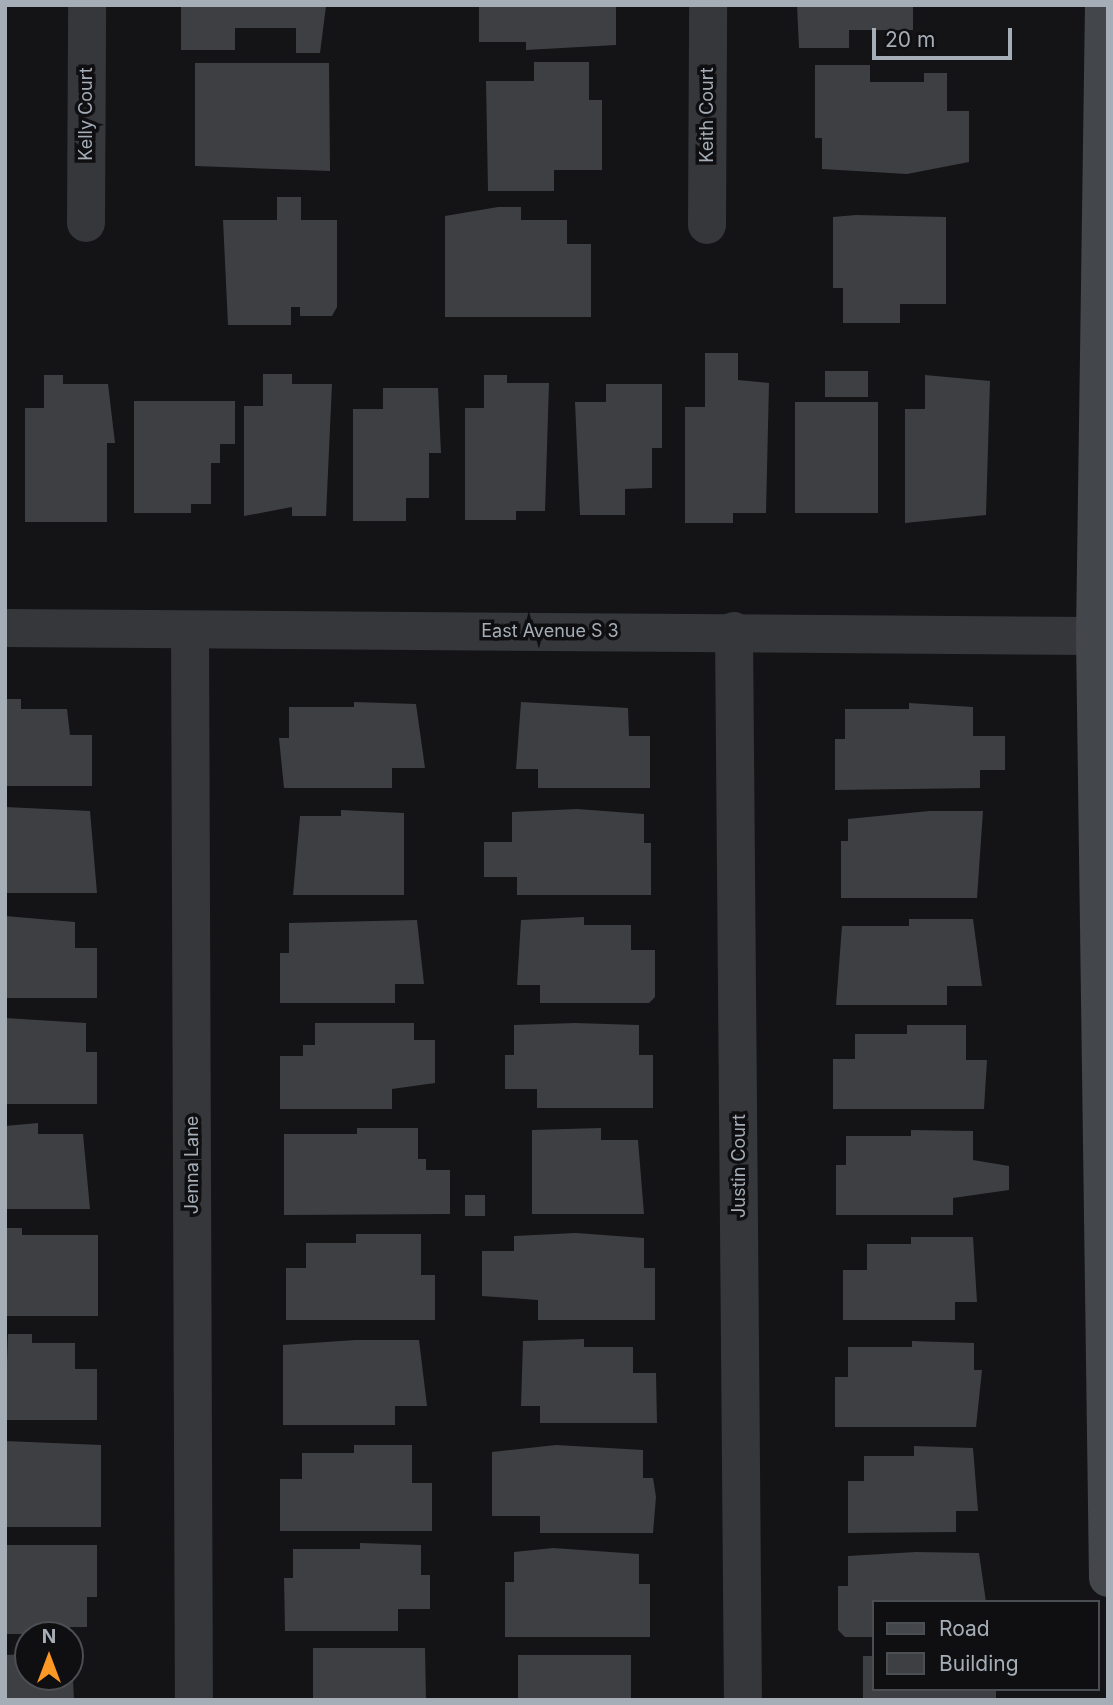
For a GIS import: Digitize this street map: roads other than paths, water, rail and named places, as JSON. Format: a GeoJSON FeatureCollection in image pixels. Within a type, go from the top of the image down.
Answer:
{"type":"FeatureCollection","features":[{"type":"Feature","properties":{"kind":"street","name":"Kelly Court"},"geometry":{"type":"LineString","coordinates":[[86,223],[87,5]]}},
{"type":"Feature","properties":{"kind":"street","name":"Keith Court"},"geometry":{"type":"LineString","coordinates":[[707,225],[708,5]]}},
{"type":"Feature","properties":{"kind":"street"},"geometry":{"type":"LineString","coordinates":[[1104,5],[1096,636],[1108,1577]]}},
{"type":"Feature","properties":{"kind":"street","name":"East Avenue S 3"},"geometry":{"type":"LineString","coordinates":[[5,628],[734,631],[1096,636]]}},
{"type":"Feature","properties":{"kind":"street","name":"Jenna Lane"},"geometry":{"type":"LineString","coordinates":[[190,630],[194,1700]]}},
{"type":"Feature","properties":{"kind":"street","name":"Justin Court"},"geometry":{"type":"LineString","coordinates":[[734,631],[743,1700]]}}]}
